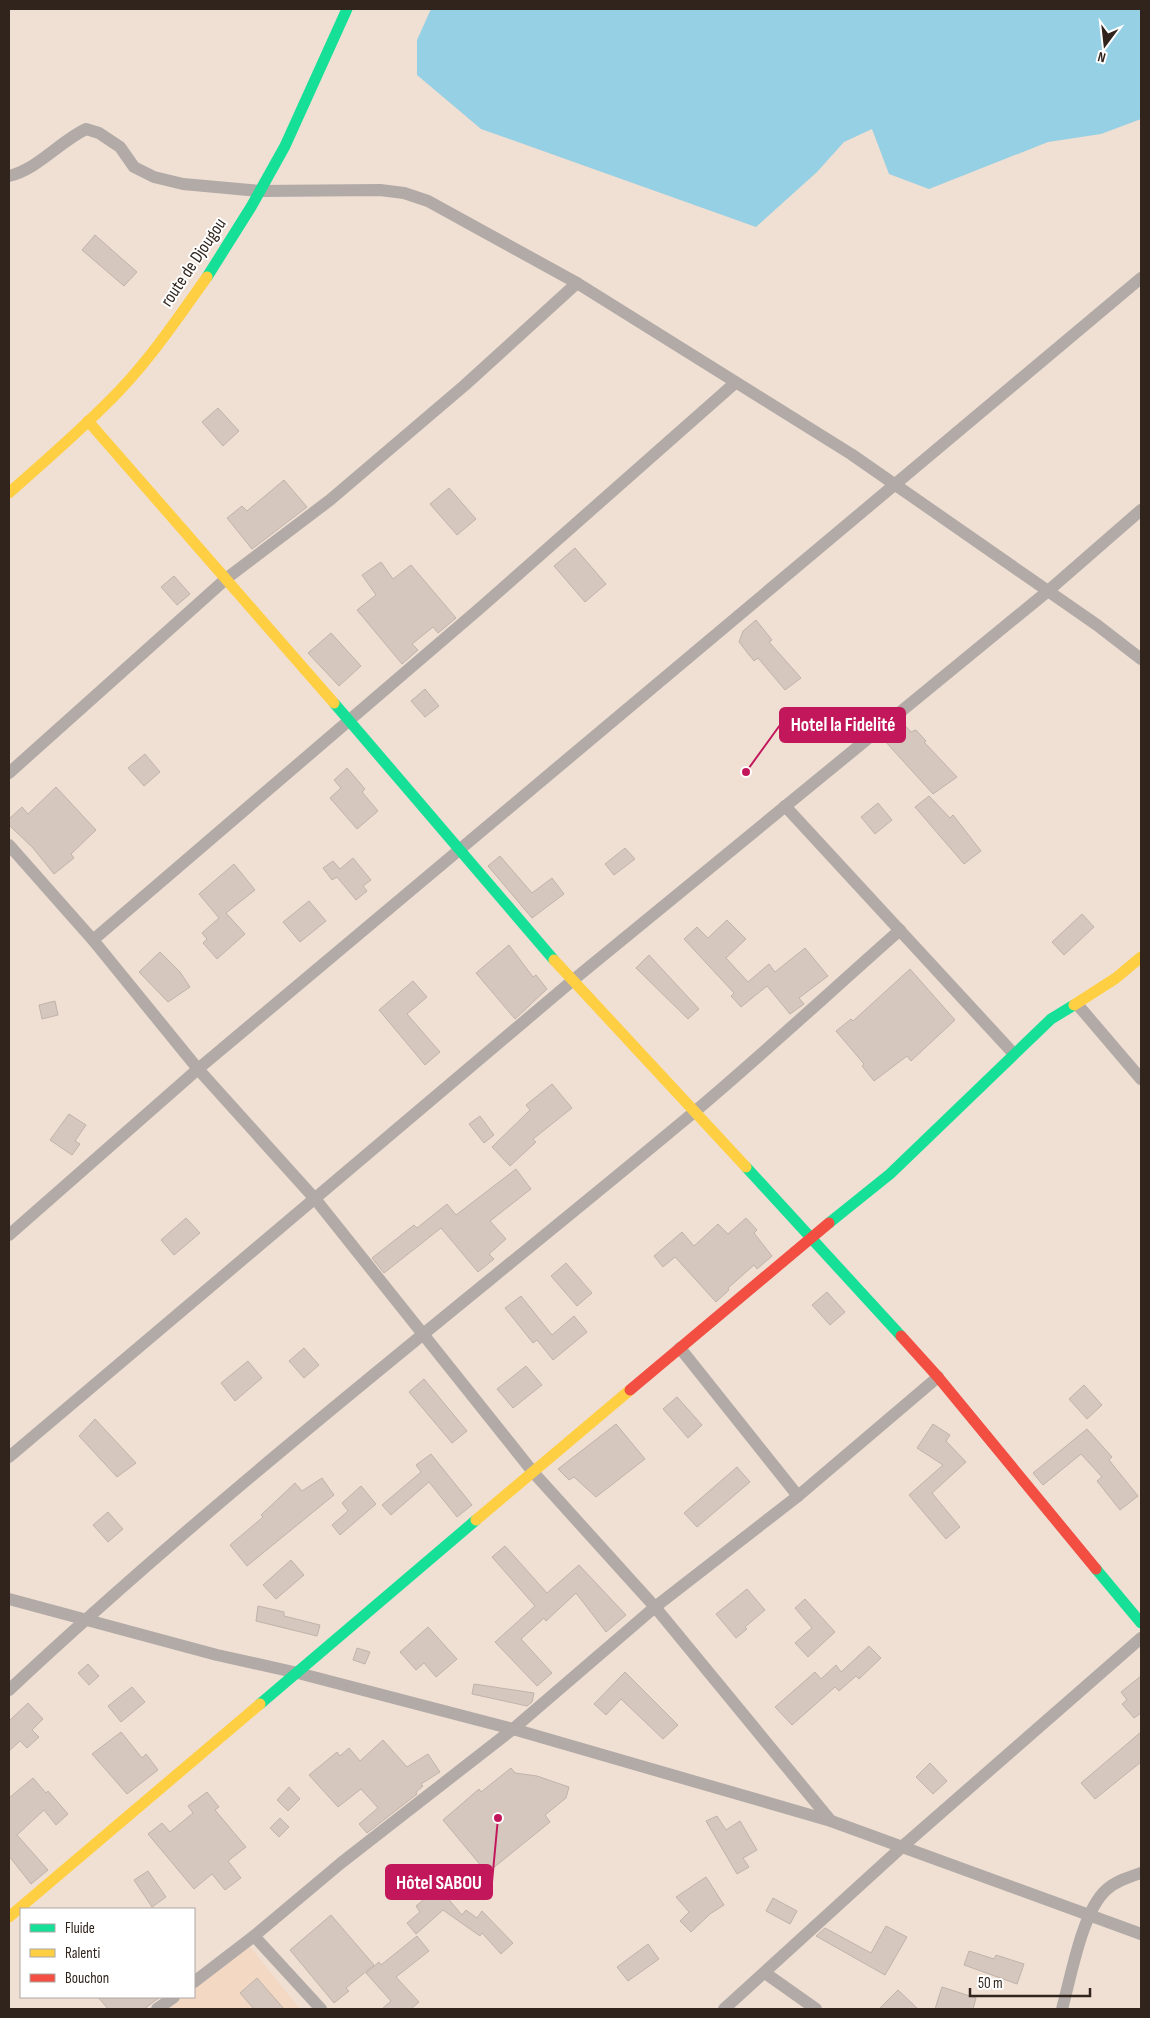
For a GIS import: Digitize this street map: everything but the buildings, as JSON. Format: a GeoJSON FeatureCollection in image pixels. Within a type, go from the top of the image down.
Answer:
{"type":"FeatureCollection","features":[{"type":"Feature","properties":{"kind":"main road","name":"route de Djougou"},"geometry":{"type":"LineString","coordinates":[[9,493],[88,422],[124,385],[154,350],[206,277],[260,191],[300,117],[347,9]]}},
{"type":"Feature","properties":{"kind":"main road"},"geometry":{"type":"LineString","coordinates":[[88,422],[227,578],[572,981],[696,1111],[810,1239],[938,1377],[1141,1623]]}},
{"type":"Feature","properties":{"kind":"main road"},"geometry":{"type":"LineString","coordinates":[[9,1917],[680,1348],[890,1174],[1013,1053],[1051,1019],[1116,978],[1141,957]]}},
{"type":"Feature","properties":{"kind":"street"},"geometry":{"type":"LineString","coordinates":[[9,176],[22,173],[74,135],[86,129],[99,133],[120,147],[134,166],[154,177],[183,184],[260,191],[380,190],[404,193],[428,201],[578,284],[851,454],[1048,591],[1141,659]]}},
{"type":"Feature","properties":{"kind":"street"},"geometry":{"type":"LineString","coordinates":[[9,1235],[198,1069],[1141,278]]}},
{"type":"Feature","properties":{"kind":"street"},"geometry":{"type":"LineString","coordinates":[[9,772],[227,578],[330,500],[578,284]]}},
{"type":"Feature","properties":{"kind":"street"},"geometry":{"type":"LineString","coordinates":[[93,940],[479,609],[735,382]]}},
{"type":"Feature","properties":{"kind":"street"},"geometry":{"type":"LineString","coordinates":[[9,1457],[316,1200],[572,981],[1048,591],[1141,510]]}},
{"type":"Feature","properties":{"kind":"street"},"geometry":{"type":"LineString","coordinates":[[785,806],[1013,1053]]}},
{"type":"Feature","properties":{"kind":"street"},"geometry":{"type":"LineString","coordinates":[[9,844],[93,940],[198,1069],[316,1200],[425,1334],[533,1472],[655,1607],[831,1821]]}},
{"type":"Feature","properties":{"kind":"street"},"geometry":{"type":"LineString","coordinates":[[9,1690],[85,1618],[696,1111],[900,930]]}},
{"type":"Feature","properties":{"kind":"street"},"geometry":{"type":"LineString","coordinates":[[1077,1004],[1141,1079]]}},
{"type":"Feature","properties":{"kind":"street"},"geometry":{"type":"LineString","coordinates":[[680,1348],[798,1496]]}},
{"type":"Feature","properties":{"kind":"street"},"geometry":{"type":"LineString","coordinates":[[195,1981],[254,1936],[341,1863],[513,1729],[655,1607],[798,1496],[938,1377]]}},
{"type":"Feature","properties":{"kind":"street"},"geometry":{"type":"LineString","coordinates":[[9,1599],[217,1655],[298,1673],[513,1729],[831,1821],[1141,1934]]}},
{"type":"Feature","properties":{"kind":"street"},"geometry":{"type":"LineString","coordinates":[[724,2009],[903,1846],[1141,1638]]}},
{"type":"Feature","properties":{"kind":"street"},"geometry":{"type":"LineString","coordinates":[[1062,2009],[1088,1915],[1105,1890],[1120,1880],[1141,1873]]}},
{"type":"Feature","properties":{"kind":"street"},"geometry":{"type":"LineString","coordinates":[[254,1936],[321,2009]]}},
{"type":"Feature","properties":{"kind":"street"},"geometry":{"type":"LineString","coordinates":[[765,1973],[816,2009]]}},
{"type":"Feature","properties":{"kind":"street"},"geometry":{"type":"LineString","coordinates":[[157,2009],[173,1998]]}},
{"type":"Feature","properties":{"kind":"shaded area"},"geometry":{"type":"Polygon","coordinates":[[[247,1943],[300,2009],[164,2009],[179,1998],[195,1998],[195,1985],[247,1943]]]}},
{"type":"Feature","properties":{"kind":"water"},"geometry":{"type":"Polygon","coordinates":[[[431,9],[1141,9],[1141,119],[1101,134],[1048,142],[929,189],[889,174],[872,129],[844,142],[817,172],[756,227],[481,129],[417,75],[417,40],[431,9]]]}},
{"type":"Feature","properties":{"kind":"traffic: fast"},"geometry":{"type":"LineString","coordinates":[[207,277],[251,207],[285,146],[347,9]]}},
{"type":"Feature","properties":{"kind":"traffic: fast"},"geometry":{"type":"LineString","coordinates":[[334,703],[554,960]]}},
{"type":"Feature","properties":{"kind":"traffic: fast"},"geometry":{"type":"LineString","coordinates":[[829,1223],[890,1174],[1051,1019],[1074,1005]]}},
{"type":"Feature","properties":{"kind":"traffic: fast"},"geometry":{"type":"LineString","coordinates":[[746,1167],[901,1336]]}},
{"type":"Feature","properties":{"kind":"traffic: fast"},"geometry":{"type":"LineString","coordinates":[[260,1704],[476,1520]]}},
{"type":"Feature","properties":{"kind":"traffic: fast"},"geometry":{"type":"LineString","coordinates":[[1096,1569],[1141,1623]]}},
{"type":"Feature","properties":{"kind":"traffic: slow"},"geometry":{"type":"LineString","coordinates":[[9,493],[108,403],[133,376],[207,277]]}},
{"type":"Feature","properties":{"kind":"traffic: slow"},"geometry":{"type":"LineString","coordinates":[[88,421],[334,703]]}},
{"type":"Feature","properties":{"kind":"traffic: slow"},"geometry":{"type":"LineString","coordinates":[[1074,1005],[1116,978],[1141,957]]}},
{"type":"Feature","properties":{"kind":"traffic: slow"},"geometry":{"type":"LineString","coordinates":[[554,960],[746,1167]]}},
{"type":"Feature","properties":{"kind":"traffic: slow"},"geometry":{"type":"LineString","coordinates":[[476,1520],[630,1390]]}},
{"type":"Feature","properties":{"kind":"traffic: slow"},"geometry":{"type":"LineString","coordinates":[[9,1917],[260,1704]]}},
{"type":"Feature","properties":{"kind":"traffic: jam"},"geometry":{"type":"LineString","coordinates":[[630,1390],[829,1223]]}},
{"type":"Feature","properties":{"kind":"traffic: jam"},"geometry":{"type":"LineString","coordinates":[[901,1336],[938,1377],[1096,1569]]}},
{"type":"Feature","properties":{"kind":"place","name":"Hotel la Fidelité"},"geometry":{"type":"Point","coordinates":[746,772]}},
{"type":"Feature","properties":{"kind":"place","name":"Hôtel SABOU"},"geometry":{"type":"Point","coordinates":[498,1818]}}]}
